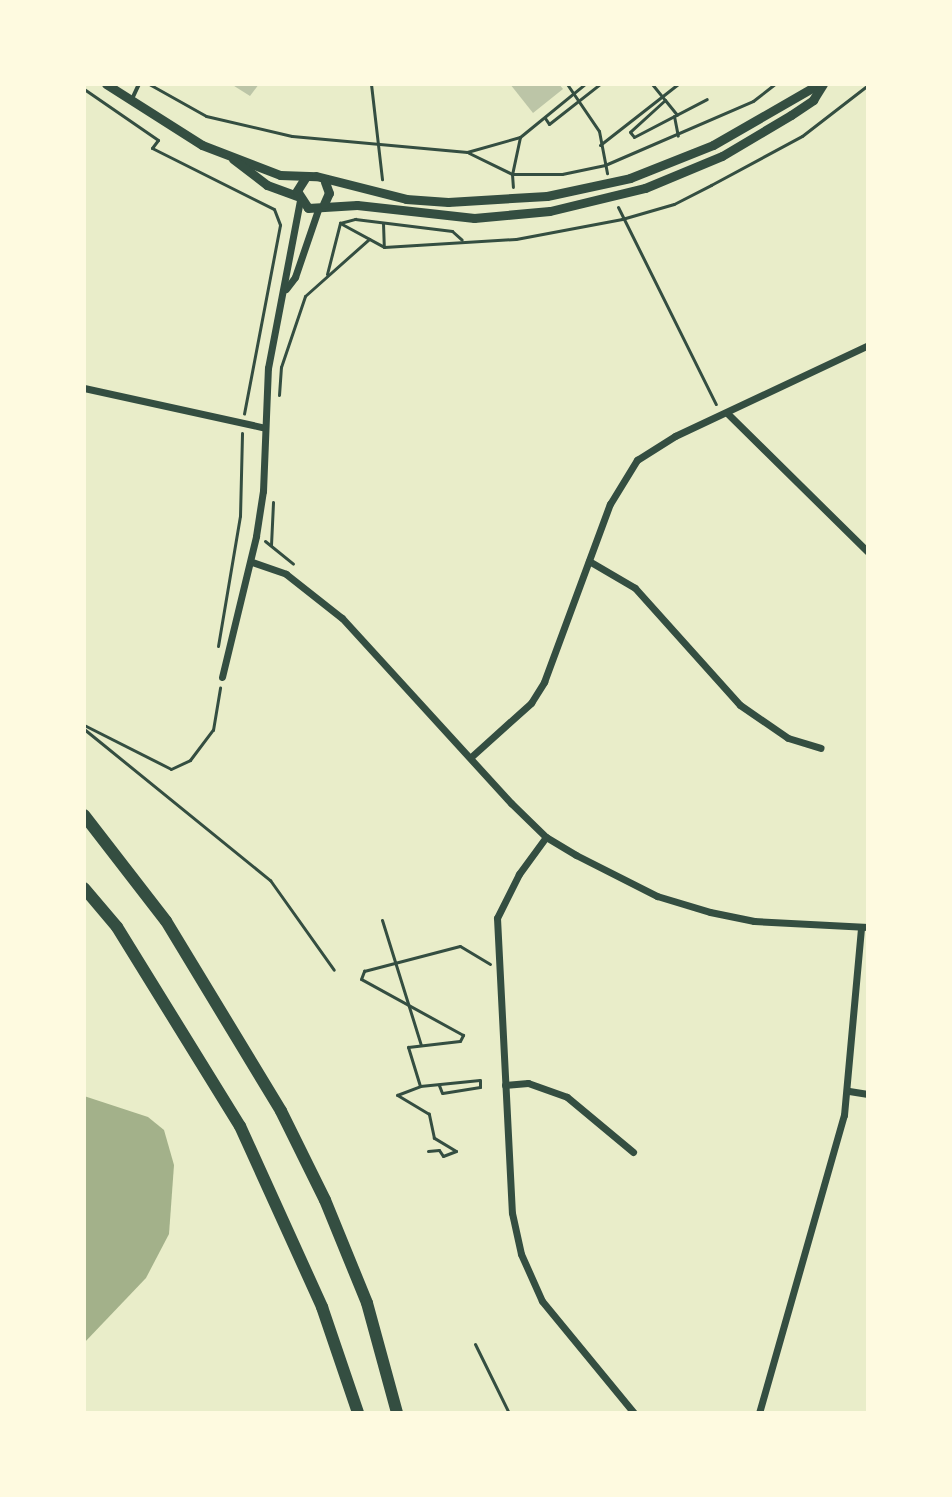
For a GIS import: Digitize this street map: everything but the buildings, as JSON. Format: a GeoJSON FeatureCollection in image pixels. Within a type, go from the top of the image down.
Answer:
{"type":"FeatureCollection","features":[{"type":"Feature","properties":{"kind":"main road"},"geometry":{"type":"LineString","coordinates":[[84,815],[166,921],[281,1111],[325,1200],[367,1303],[397,1413]]}},
{"type":"Feature","properties":{"kind":"main road"},"geometry":{"type":"LineString","coordinates":[[84,888],[117,927],[240,1126],[322,1307],[358,1413]]}},
{"type":"Feature","properties":{"kind":"street"},"geometry":{"type":"LineString","coordinates":[[106,84],[233,159],[267,185],[298,199],[321,206],[357,205],[404,214],[515,215],[630,193],[765,133],[813,100],[821,84]]}},
{"type":"Feature","properties":{"kind":"street"},"geometry":{"type":"LineString","coordinates":[[233,159],[244,158],[280,175],[406,199],[500,201],[630,178],[713,145],[821,84]]}},
{"type":"Feature","properties":{"kind":"street"},"geometry":{"type":"LineString","coordinates":[[222,677],[252,562],[263,491],[262,427],[268,368],[286,289],[298,199],[305,178]]}},
{"type":"Feature","properties":{"kind":"street"},"geometry":{"type":"LineString","coordinates":[[286,289],[295,277],[321,206],[329,193],[325,182]]}},
{"type":"Feature","properties":{"kind":"street"},"geometry":{"type":"LineString","coordinates":[[471,757],[538,692],[610,504],[637,460],[724,414],[868,345]]}},
{"type":"Feature","properties":{"kind":"street"},"geometry":{"type":"LineString","coordinates":[[84,388],[262,427]]}},
{"type":"Feature","properties":{"kind":"street"},"geometry":{"type":"LineString","coordinates":[[724,414],[868,552]]}},
{"type":"Feature","properties":{"kind":"street"},"geometry":{"type":"LineString","coordinates":[[589,561],[635,588],[740,705],[788,738],[821,748]]}},
{"type":"Feature","properties":{"kind":"street"},"geometry":{"type":"LineString","coordinates":[[252,562],[286,574],[342,618],[546,837],[613,876],[710,912],[754,921],[864,927],[849,1091],[759,1413]]}},
{"type":"Feature","properties":{"kind":"street"},"geometry":{"type":"LineString","coordinates":[[546,837],[504,897],[497,918],[497,968],[512,1213],[532,1283],[560,1325],[634,1413]]}},
{"type":"Feature","properties":{"kind":"street"},"geometry":{"type":"LineString","coordinates":[[505,1085],[549,1088],[633,1152]]}},
{"type":"Feature","properties":{"kind":"street"},"geometry":{"type":"LineString","coordinates":[[849,1091],[868,1094]]}},
{"type":"Feature","properties":{"kind":"lane"},"geometry":{"type":"LineString","coordinates":[[131,101],[139,84]]}},
{"type":"Feature","properties":{"kind":"path"},"geometry":{"type":"LineString","coordinates":[[371,84],[381,144]]}},
{"type":"Feature","properties":{"kind":"path"},"geometry":{"type":"LineString","coordinates":[[567,84],[599,131],[605,165]]}},
{"type":"Feature","properties":{"kind":"path"},"geometry":{"type":"LineString","coordinates":[[467,152],[520,137],[585,84]]}},
{"type":"Feature","properties":{"kind":"path"},"geometry":{"type":"LineString","coordinates":[[544,118],[549,124],[600,84]]}},
{"type":"Feature","properties":{"kind":"path"},"geometry":{"type":"LineString","coordinates":[[652,84],[675,116],[678,136]]}},
{"type":"Feature","properties":{"kind":"path"},"geometry":{"type":"LineString","coordinates":[[678,84],[630,132],[634,137],[707,99]]}},
{"type":"Feature","properties":{"kind":"path"},"geometry":{"type":"LineString","coordinates":[[151,85],[206,116],[240,125],[292,136],[467,152],[512,174],[562,174],[605,165],[678,136],[753,101],[775,84]]}},
{"type":"Feature","properties":{"kind":"path"},"geometry":{"type":"LineString","coordinates":[[340,223],[384,247],[516,239],[622,219],[674,204],[802,136],[868,85]]}},
{"type":"Feature","properties":{"kind":"path"},"geometry":{"type":"LineString","coordinates":[[84,89],[158,140],[152,148],[274,209],[280,225],[252,352],[243,423],[240,516],[216,644],[227,654]]}},
{"type":"Feature","properties":{"kind":"path"},"geometry":{"type":"LineString","coordinates":[[600,145],[664,98]]}},
{"type":"Feature","properties":{"kind":"path"},"geometry":{"type":"LineString","coordinates":[[512,174],[520,137]]}},
{"type":"Feature","properties":{"kind":"path"},"geometry":{"type":"LineString","coordinates":[[340,223],[355,219],[452,231],[462,240]]}},
{"type":"Feature","properties":{"kind":"path"},"geometry":{"type":"LineString","coordinates":[[622,219],[724,414]]}},
{"type":"Feature","properties":{"kind":"path"},"geometry":{"type":"LineString","coordinates":[[326,277],[340,223]]}},
{"type":"Feature","properties":{"kind":"path"},"geometry":{"type":"LineString","coordinates":[[279,397],[281,367],[305,296],[369,239]]}},
{"type":"Feature","properties":{"kind":"path"},"geometry":{"type":"LineString","coordinates":[[271,545],[274,499]]}},
{"type":"Feature","properties":{"kind":"path"},"geometry":{"type":"LineString","coordinates":[[84,727],[161,767],[180,766],[213,730],[222,677]]}},
{"type":"Feature","properties":{"kind":"path"},"geometry":{"type":"LineString","coordinates":[[84,727],[270,880],[334,970]]}},
{"type":"Feature","properties":{"kind":"path"},"geometry":{"type":"LineString","coordinates":[[382,920],[421,1045]]}},
{"type":"Feature","properties":{"kind":"path"},"geometry":{"type":"LineString","coordinates":[[420,1086],[408,1047],[460,1041],[463,1035],[361,979],[364,971],[460,946],[497,968]]}},
{"type":"Feature","properties":{"kind":"path"},"geometry":{"type":"LineString","coordinates":[[428,1151],[439,1150],[443,1156],[456,1151],[434,1138],[429,1114],[397,1095],[420,1086],[480,1080],[480,1087],[442,1093],[439,1085]]}},
{"type":"Feature","properties":{"kind":"path"},"geometry":{"type":"LineString","coordinates":[[475,1344],[509,1413]]}},
{"type":"Feature","properties":{"kind":"shaded area"},"geometry":{"type":"Polygon","coordinates":[[[84,1096],[148,1117],[164,1130],[174,1165],[169,1234],[146,1278],[84,1343],[84,1096]]]}}]}
